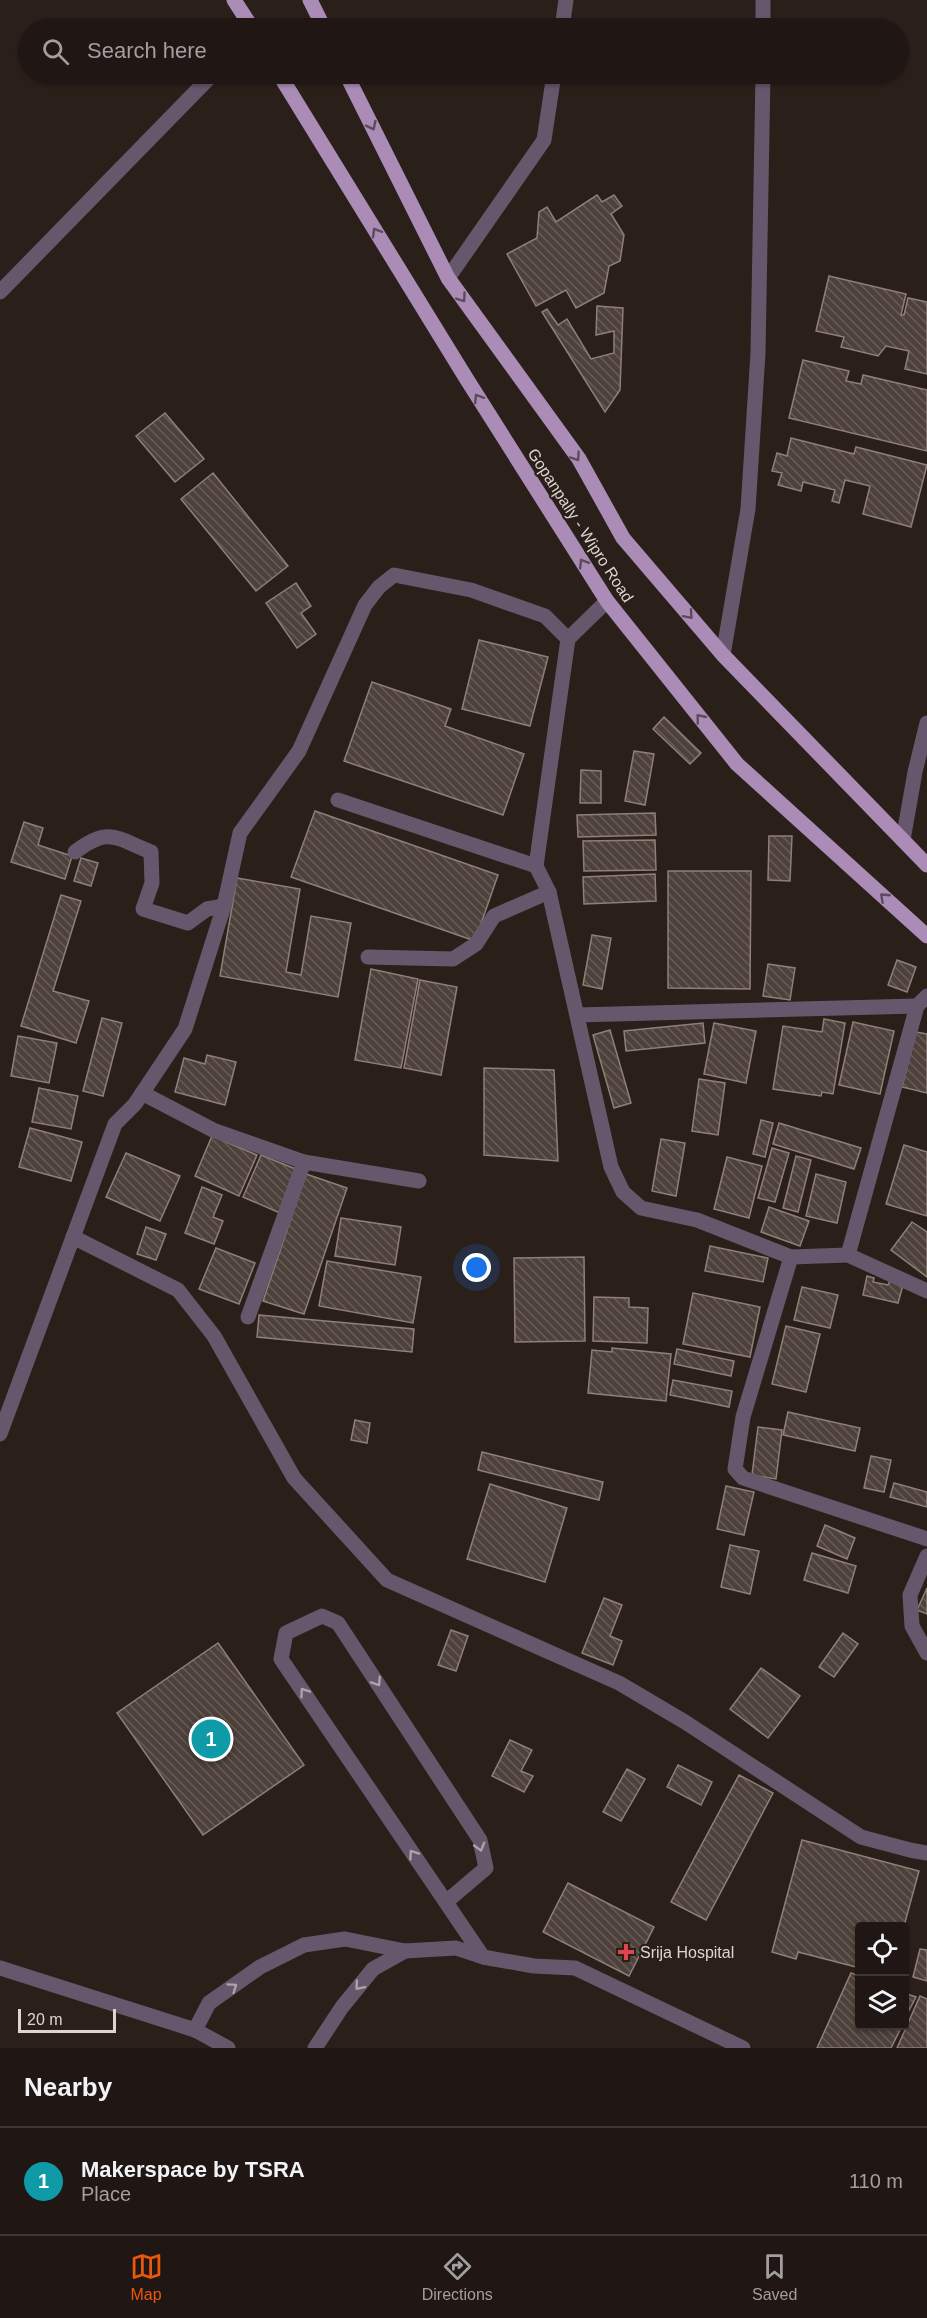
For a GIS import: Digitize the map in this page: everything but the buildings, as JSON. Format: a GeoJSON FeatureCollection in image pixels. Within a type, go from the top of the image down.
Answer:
{"type":"FeatureCollection","features":[{"type":"Feature","properties":{"kind":"main road"},"geometry":{"type":"LineString","coordinates":[[234,0],[246,18]]}},
{"type":"Feature","properties":{"kind":"main road"},"geometry":{"type":"LineString","coordinates":[[310,0],[319,18]]}},
{"type":"Feature","properties":{"kind":"main road","name":"Gopanpally - Wipro Road"},"geometry":{"type":"LineString","coordinates":[[285,84],[466,378],[607,601],[736,764],[927,936]]}},
{"type":"Feature","properties":{"kind":"main road","name":"Gopanpally - Wipro Road"},"geometry":{"type":"LineString","coordinates":[[351,84],[448,278],[579,459],[623,538],[723,655],[927,865]]}},
{"type":"Feature","properties":{"kind":"street"},"geometry":{"type":"LineString","coordinates":[[563,18],[566,0]]}},
{"type":"Feature","properties":{"kind":"street"},"geometry":{"type":"LineString","coordinates":[[763,0],[763,18]]}},
{"type":"Feature","properties":{"kind":"street"},"geometry":{"type":"LineString","coordinates":[[0,292],[203,84]]}},
{"type":"Feature","properties":{"kind":"street"},"geometry":{"type":"LineString","coordinates":[[448,278],[544,140],[552,84]]}},
{"type":"Feature","properties":{"kind":"street"},"geometry":{"type":"LineString","coordinates":[[723,655],[748,509],[758,353],[763,84]]}},
{"type":"Feature","properties":{"kind":"street"},"geometry":{"type":"LineString","coordinates":[[0,1434],[115,1124],[135,1104],[185,1029],[224,906],[240,833],[299,750],[365,605],[378,587],[394,575],[471,590],[545,616],[568,639]]}},
{"type":"Feature","properties":{"kind":"street"},"geometry":{"type":"LineString","coordinates":[[607,601],[568,639],[536,866],[549,892],[611,1167],[623,1192],[641,1208],[697,1220],[791,1257],[848,1255],[927,1291]]}},
{"type":"Feature","properties":{"kind":"street"},"geometry":{"type":"LineString","coordinates":[[903,840],[915,772],[927,723]]}},
{"type":"Feature","properties":{"kind":"street"},"geometry":{"type":"LineString","coordinates":[[338,800],[536,866]]}},
{"type":"Feature","properties":{"kind":"street"},"geometry":{"type":"LineString","coordinates":[[75,852],[91,840],[107,834],[151,852],[152,883],[143,909],[188,923],[207,909],[224,906]]}},
{"type":"Feature","properties":{"kind":"street"},"geometry":{"type":"LineString","coordinates":[[368,957],[453,959],[476,944],[494,916],[549,892]]}},
{"type":"Feature","properties":{"kind":"street"},"geometry":{"type":"LineString","coordinates":[[577,1015],[922,1001],[848,1255]]}},
{"type":"Feature","properties":{"kind":"street"},"geometry":{"type":"LineString","coordinates":[[142,1093],[213,1130],[304,1162],[419,1181]]}},
{"type":"Feature","properties":{"kind":"street"},"geometry":{"type":"LineString","coordinates":[[248,1317],[304,1162]]}},
{"type":"Feature","properties":{"kind":"street"},"geometry":{"type":"LineString","coordinates":[[73,1237],[178,1290],[214,1336],[294,1478],[387,1580],[619,1683],[685,1722],[861,1837],[927,1853]]}},
{"type":"Feature","properties":{"kind":"street"},"geometry":{"type":"LineString","coordinates":[[791,1257],[743,1417],[735,1469],[743,1478],[927,1539]]}},
{"type":"Feature","properties":{"kind":"street"},"geometry":{"type":"LineString","coordinates":[[927,1556],[910,1595],[912,1626],[927,1653]]}},
{"type":"Feature","properties":{"kind":"street"},"geometry":{"type":"LineString","coordinates":[[446,1902],[486,1868],[480,1840],[338,1623],[322,1616],[286,1633],[281,1659],[483,1957]]}},
{"type":"Feature","properties":{"kind":"street"},"geometry":{"type":"LineString","coordinates":[[195,2030],[209,2003],[260,1967],[304,1945],[345,1939],[405,1950],[456,1948],[483,1957],[534,1966],[576,1968],[743,2048]]}},
{"type":"Feature","properties":{"kind":"street"},"geometry":{"type":"LineString","coordinates":[[315,2048],[342,2007],[373,1970],[405,1950]]}},
{"type":"Feature","properties":{"kind":"street"},"geometry":{"type":"LineString","coordinates":[[0,1968],[195,2030],[228,2048]]}},
{"type":"Feature","properties":{"kind":"place","name":"Makerspace by TSRA"},"geometry":{"type":"Point","coordinates":[211,1739]}},
{"type":"Feature","properties":{"kind":"place","name":"Srija Hospital"},"geometry":{"type":"Point","coordinates":[626,1952]}}]}
